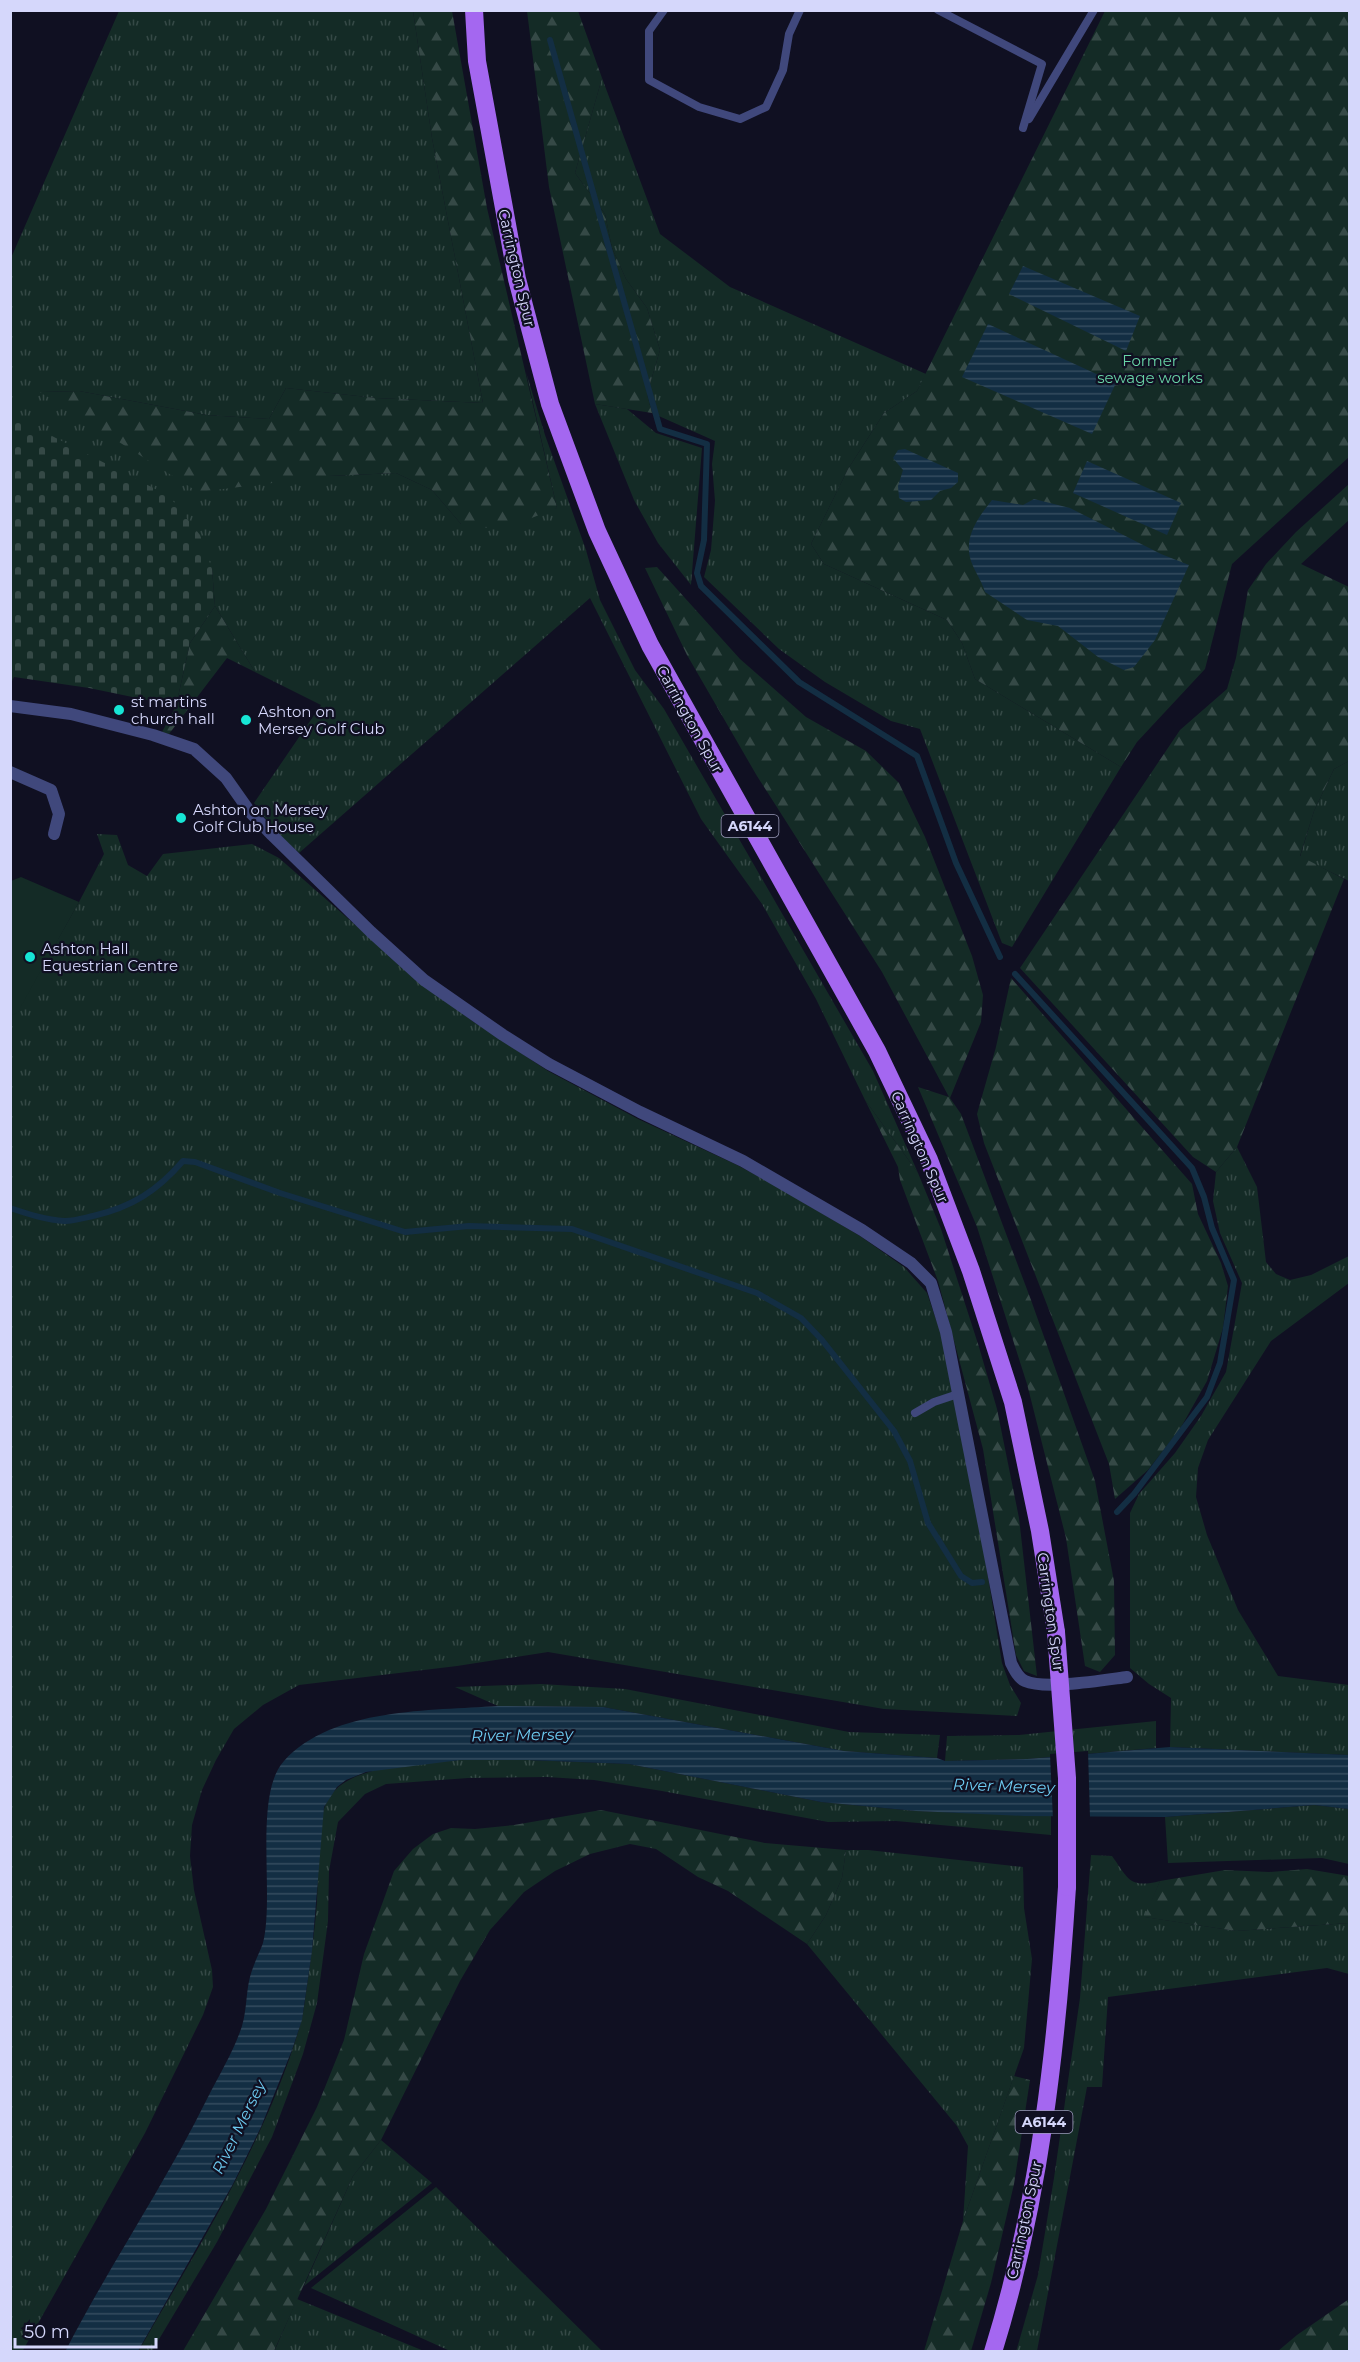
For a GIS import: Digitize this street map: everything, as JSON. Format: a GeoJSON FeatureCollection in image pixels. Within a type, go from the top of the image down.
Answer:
{"type":"FeatureCollection","features":[{"type":"Feature","properties":{"kind":"main road","name":"Carrington Spur"},"geometry":{"type":"LineString","coordinates":[[474,10],[477,61],[516,279],[550,404],[597,531],[650,645],[877,1051],[929,1160],[971,1271],[1013,1401],[1040,1530],[1056,1632],[1067,1778],[1067,1887],[1060,1998],[1047,2107],[1019,2252],[993,2352]]}},
{"type":"Feature","properties":{"kind":"street"},"geometry":{"type":"LineString","coordinates":[[10,706],[70,714],[153,735],[194,749],[226,778],[250,812],[371,932],[424,980],[502,1035],[549,1064],[640,1113],[742,1161],[862,1230],[910,1263],[932,1283],[946,1332],[1008,1654],[1016,1672],[1024,1681],[1047,1683],[1127,1677]]}},
{"type":"Feature","properties":{"kind":"street"},"geometry":{"type":"LineString","coordinates":[[10,772],[51,790],[59,814],[54,834]]}},
{"type":"Feature","properties":{"kind":"lane"},"geometry":{"type":"LineString","coordinates":[[664,10],[649,31],[649,80],[699,107],[740,119],[766,107],[783,70],[789,34],[800,10]]}},
{"type":"Feature","properties":{"kind":"lane"},"geometry":{"type":"LineString","coordinates":[[938,10],[1042,64],[1023,128],[1094,10]]}},
{"type":"Feature","properties":{"kind":"lane"},"geometry":{"type":"LineString","coordinates":[[915,1413],[934,1402],[958,1394]]}},
{"type":"Feature","properties":{"kind":"green space"},"geometry":{"type":"Polygon","coordinates":[[[119,11],[413,11],[432,138],[483,403],[376,398],[286,388],[269,419],[207,415],[79,391],[41,392],[329,476],[396,473],[432,490],[461,524],[557,508],[526,372],[545,435],[586,550],[600,600],[635,670],[664,709],[873,1071],[918,1173],[865,1100],[816,999],[762,904],[701,819],[590,598],[299,853],[274,830],[254,803],[321,705],[255,672],[215,606],[212,569],[11,415],[11,258],[119,11]]]}},
{"type":"Feature","properties":{"kind":"green space"},"geometry":{"type":"Polygon","coordinates":[[[413,11],[452,11],[487,208],[557,508],[501,530],[461,524],[432,490],[396,473],[329,476],[198,492],[40,392],[79,391],[207,415],[269,419],[286,388],[376,398],[483,403],[432,138],[413,11]]]}},
{"type":"Feature","properties":{"kind":"green space"},"geometry":{"type":"Polygon","coordinates":[[[527,11],[578,11],[602,78],[575,173],[605,214],[612,248],[626,279],[647,308],[660,350],[647,394],[652,413],[595,404],[549,187],[527,11]]]}},
{"type":"Feature","properties":{"kind":"green space","name":"Former sewage works"},"geometry":{"type":"Polygon","coordinates":[[[1105,11],[1349,11],[1349,457],[1232,564],[1205,669],[1137,742],[1121,767],[975,679],[962,643],[947,620],[824,564],[811,544],[848,469],[884,413],[917,391],[1105,11]]]}},
{"type":"Feature","properties":{"kind":"green space"},"geometry":{"type":"Polygon","coordinates":[[[602,78],[660,234],[730,287],[926,374],[917,391],[884,413],[848,469],[811,544],[824,564],[947,620],[962,643],[975,679],[1121,767],[1012,947],[1002,943],[920,729],[891,721],[825,682],[779,649],[704,577],[711,550],[715,501],[712,464],[715,441],[652,413],[647,394],[660,350],[647,308],[626,279],[612,248],[605,214],[575,173],[602,78]]]}},
{"type":"Feature","properties":{"kind":"green space"},"geometry":{"type":"Polygon","coordinates":[[[595,404],[627,409],[656,433],[702,448],[691,585],[658,543],[634,500],[595,404]]]}},
{"type":"Feature","properties":{"kind":"green space"},"geometry":{"type":"Polygon","coordinates":[[[11,415],[169,496],[200,535],[212,569],[215,606],[190,643],[176,706],[89,688],[14,677],[11,683],[11,415]]]}},
{"type":"Feature","properties":{"kind":"green space"},"geometry":{"type":"Polygon","coordinates":[[[1349,484],[1349,520],[1301,564],[1349,587],[1349,761],[1334,769],[1314,811],[1300,856],[1344,879],[1237,1147],[1216,1172],[1193,1157],[1020,968],[1180,730],[1227,689],[1236,658],[1248,590],[1266,564],[1296,532],[1349,484]]]}},
{"type":"Feature","properties":{"kind":"green space"},"geometry":{"type":"Polygon","coordinates":[[[657,567],[740,659],[806,717],[866,751],[899,783],[925,837],[972,956],[983,995],[981,1022],[950,1098],[961,1114],[1031,1300],[1095,1481],[1114,1581],[1115,1655],[1100,1672],[1085,1666],[1066,1538],[1027,1384],[977,1227],[918,1087],[949,1097],[882,972],[757,776],[687,655],[645,568],[657,567]]]}},
{"type":"Feature","properties":{"kind":"green space"},"geometry":{"type":"Polygon","coordinates":[[[215,606],[255,672],[227,658],[169,734],[162,732],[176,706],[190,643],[215,606]]]}},
{"type":"Feature","properties":{"kind":"green space"},"geometry":{"type":"Polygon","coordinates":[[[1349,761],[1349,881],[1300,857],[1314,811],[1334,769],[1349,761]]]}},
{"type":"Feature","properties":{"kind":"green space"},"geometry":{"type":"Polygon","coordinates":[[[97,834],[117,835],[128,865],[147,876],[163,854],[252,844],[279,858],[426,987],[548,1071],[638,1119],[737,1165],[774,1185],[860,1236],[904,1267],[927,1293],[941,1334],[983,1546],[1002,1663],[1010,1685],[1021,1703],[1017,1716],[884,1709],[548,1652],[457,1666],[299,1685],[263,1705],[234,1729],[202,1790],[192,1825],[190,1856],[194,1890],[212,1970],[213,1987],[203,2015],[145,2133],[22,2352],[10,2351],[10,1015],[17,1012],[104,854],[97,834]]]}},
{"type":"Feature","properties":{"kind":"green space","name":"Ashton Hall Equestrian Centre"},"geometry":{"type":"Polygon","coordinates":[[[21,877],[79,902],[18,1012],[11,1016],[11,881],[21,877]]]}},
{"type":"Feature","properties":{"kind":"green space"},"geometry":{"type":"Polygon","coordinates":[[[1011,978],[1192,1184],[1198,1214],[1221,1263],[1228,1286],[1223,1328],[1207,1381],[1180,1429],[1148,1470],[1115,1499],[1109,1464],[984,1143],[977,1114],[996,1047],[1011,978]]]}},
{"type":"Feature","properties":{"kind":"green space"},"geometry":{"type":"Polygon","coordinates":[[[865,1100],[918,1173],[941,1229],[979,1347],[997,1409],[1019,1518],[1037,1676],[1024,1671],[1016,1655],[983,1449],[938,1281],[900,1180],[898,1167],[865,1100]]]}},
{"type":"Feature","properties":{"kind":"green space"},"geometry":{"type":"Polygon","coordinates":[[[1237,1147],[1257,1187],[1266,1262],[1276,1274],[1290,1280],[1311,1275],[1349,1256],[1349,1283],[1271,1341],[1208,1440],[1198,1468],[1196,1497],[1207,1535],[1238,1610],[1278,1676],[1349,1685],[1349,1755],[1170,1747],[1171,1698],[1130,1668],[1130,1513],[1139,1494],[1175,1453],[1201,1416],[1226,1372],[1242,1283],[1220,1233],[1213,1201],[1216,1172],[1237,1147]]]}},
{"type":"Feature","properties":{"kind":"green space"},"geometry":{"type":"Polygon","coordinates":[[[541,1684],[625,1689],[849,1732],[940,1735],[937,1758],[844,1751],[603,1707],[498,1706],[455,1687],[541,1684]]]}},
{"type":"Feature","properties":{"kind":"green space"},"geometry":{"type":"Polygon","coordinates":[[[1156,1721],[1156,1748],[1027,1759],[945,1761],[947,1736],[1019,1735],[1156,1721]]]}},
{"type":"Feature","properties":{"kind":"green space"},"geometry":{"type":"Polygon","coordinates":[[[460,1760],[629,1764],[821,1802],[916,1811],[1051,1816],[1051,1835],[896,1821],[828,1822],[594,1780],[547,1777],[468,1778],[386,1784],[365,1794],[338,1822],[329,1871],[328,1921],[317,2003],[303,2054],[272,2137],[217,2242],[152,2351],[138,2352],[230,2192],[270,2108],[287,2065],[304,2009],[316,1912],[320,1833],[329,1798],[339,1786],[370,1772],[388,1767],[460,1760]]]}},
{"type":"Feature","properties":{"kind":"green space"},"geometry":{"type":"Polygon","coordinates":[[[1314,1805],[1349,1809],[1349,1864],[1322,1858],[1168,1863],[1165,1817],[1314,1805]]]}},
{"type":"Feature","properties":{"kind":"green space"},"geometry":{"type":"Polygon","coordinates":[[[601,1810],[765,1843],[846,1850],[842,1878],[826,1915],[807,1944],[728,1891],[698,1877],[656,1849],[630,1844],[590,1854],[555,1871],[524,1892],[490,1930],[460,1981],[381,2140],[353,2176],[274,2351],[183,2351],[266,2209],[317,2107],[344,2040],[364,1954],[394,1871],[413,1849],[433,1834],[451,1828],[475,1829],[514,1825],[601,1810]]]}},
{"type":"Feature","properties":{"kind":"green space"},"geometry":{"type":"Polygon","coordinates":[[[846,1850],[868,1850],[1023,1867],[1024,1908],[1032,1959],[1024,2048],[963,2221],[968,2146],[957,2126],[807,1944],[826,1915],[842,1878],[846,1850]]]}},
{"type":"Feature","properties":{"kind":"green space"},"geometry":{"type":"Polygon","coordinates":[[[1091,1855],[1112,1856],[1126,1876],[1135,1882],[1142,1884],[1160,1881],[1145,1917],[1236,1931],[1349,1923],[1349,1974],[1327,1968],[1108,1997],[1102,2087],[1087,2087],[1037,2351],[1016,2352],[1038,2275],[1054,2178],[1080,1998],[1091,1855]]]}},
{"type":"Feature","properties":{"kind":"green space"},"geometry":{"type":"Polygon","coordinates":[[[1307,1869],[1349,1876],[1349,1923],[1236,1931],[1144,1917],[1160,1881],[1225,1870],[1269,1872],[1307,1869]]]}},
{"type":"Feature","properties":{"kind":"green space"},"geometry":{"type":"Polygon","coordinates":[[[1014,2076],[1030,2080],[1014,2184],[991,2283],[971,2351],[924,2351],[963,2221],[1014,2076]]]}},
{"type":"Feature","properties":{"kind":"green space"},"geometry":{"type":"Polygon","coordinates":[[[381,2140],[432,2183],[304,2286],[353,2176],[381,2140]]]}},
{"type":"Feature","properties":{"kind":"green space"},"geometry":{"type":"Polygon","coordinates":[[[436,2187],[602,2351],[450,2351],[311,2288],[436,2187]]]}},
{"type":"Feature","properties":{"kind":"green space"},"geometry":{"type":"Polygon","coordinates":[[[297,2299],[424,2351],[274,2352],[297,2299]]]}},
{"type":"Feature","properties":{"kind":"green space"},"geometry":{"type":"Polygon","coordinates":[[[1349,2299],[1349,2351],[1278,2351],[1297,2335],[1349,2299]]]}},
{"type":"Feature","properties":{"kind":"water"},"geometry":{"type":"Polygon","coordinates":[[[1023,266],[1140,316],[1126,351],[1009,294],[1023,266]]]}},
{"type":"Feature","properties":{"kind":"water"},"geometry":{"type":"Polygon","coordinates":[[[988,324],[1116,383],[1092,434],[962,377],[988,324]]]}},
{"type":"Feature","properties":{"kind":"water"},"geometry":{"type":"Polygon","coordinates":[[[905,449],[958,473],[958,482],[951,488],[940,491],[931,500],[906,502],[899,498],[898,486],[903,470],[893,458],[898,450],[905,449]]]}},
{"type":"Feature","properties":{"kind":"water"},"geometry":{"type":"Polygon","coordinates":[[[1087,461],[1181,503],[1167,535],[1073,493],[1087,461]]]}},
{"type":"Feature","properties":{"kind":"water"},"geometry":{"type":"Polygon","coordinates":[[[1034,499],[1070,508],[1161,554],[1189,565],[1155,640],[1134,667],[1124,670],[1098,657],[1058,626],[1027,620],[985,592],[970,556],[970,539],[976,522],[992,500],[1023,505],[1034,499]]]}},
{"type":"Feature","properties":{"kind":"water","name":"River Mersey"},"geometry":{"type":"Polygon","coordinates":[[[498,1706],[603,1707],[844,1751],[937,1758],[945,1761],[1027,1759],[1170,1747],[1349,1755],[1349,1809],[1314,1805],[1165,1817],[1025,1816],[916,1811],[821,1802],[629,1764],[527,1760],[460,1760],[366,1772],[346,1780],[337,1787],[324,1807],[312,1951],[302,2020],[261,2127],[233,2184],[138,2351],[65,2352],[155,2195],[239,2035],[244,2020],[250,1977],[263,1943],[266,1923],[266,1847],[269,1797],[275,1777],[284,1761],[305,1743],[329,1730],[356,1721],[414,1711],[498,1706]]]}},
{"type":"Feature","properties":{"kind":"pier"},"geometry":{"type":"Polygon","coordinates":[[[1088,1751],[1090,1819],[1053,1819],[1050,1754],[1088,1751]]]}},
{"type":"Feature","properties":{"kind":"waterway"},"geometry":{"type":"LineString","coordinates":[[550,40],[660,429],[707,444],[704,540],[697,573],[701,586],[799,682],[917,756],[956,863],[1000,957]]}},
{"type":"Feature","properties":{"kind":"waterway"},"geometry":{"type":"LineString","coordinates":[[1015,974],[1192,1168],[1204,1197],[1212,1228],[1234,1280],[1220,1363],[1207,1397],[1134,1494],[1117,1512]]}},
{"type":"Feature","properties":{"kind":"waterway"},"geometry":{"type":"LineString","coordinates":[[10,1208],[65,1221],[93,1216],[132,1203],[163,1181],[183,1161],[195,1162],[280,1193],[405,1232],[469,1226],[572,1229],[757,1293],[801,1318],[822,1340],[894,1431],[910,1461],[928,1523],[961,1576],[972,1583],[982,1582]]}},
{"type":"Feature","properties":{"kind":"place","name":"st martins church hall"},"geometry":{"type":"Point","coordinates":[119,710]}},
{"type":"Feature","properties":{"kind":"place","name":"Ashton on Mersey Golf Club"},"geometry":{"type":"Point","coordinates":[246,720]}},
{"type":"Feature","properties":{"kind":"place","name":"Ashton on Mersey Golf Club House"},"geometry":{"type":"Point","coordinates":[181,818]}},
{"type":"Feature","properties":{"kind":"place","name":"Ashton Hall Equestrian Centre"},"geometry":{"type":"Point","coordinates":[30,957]}}]}
